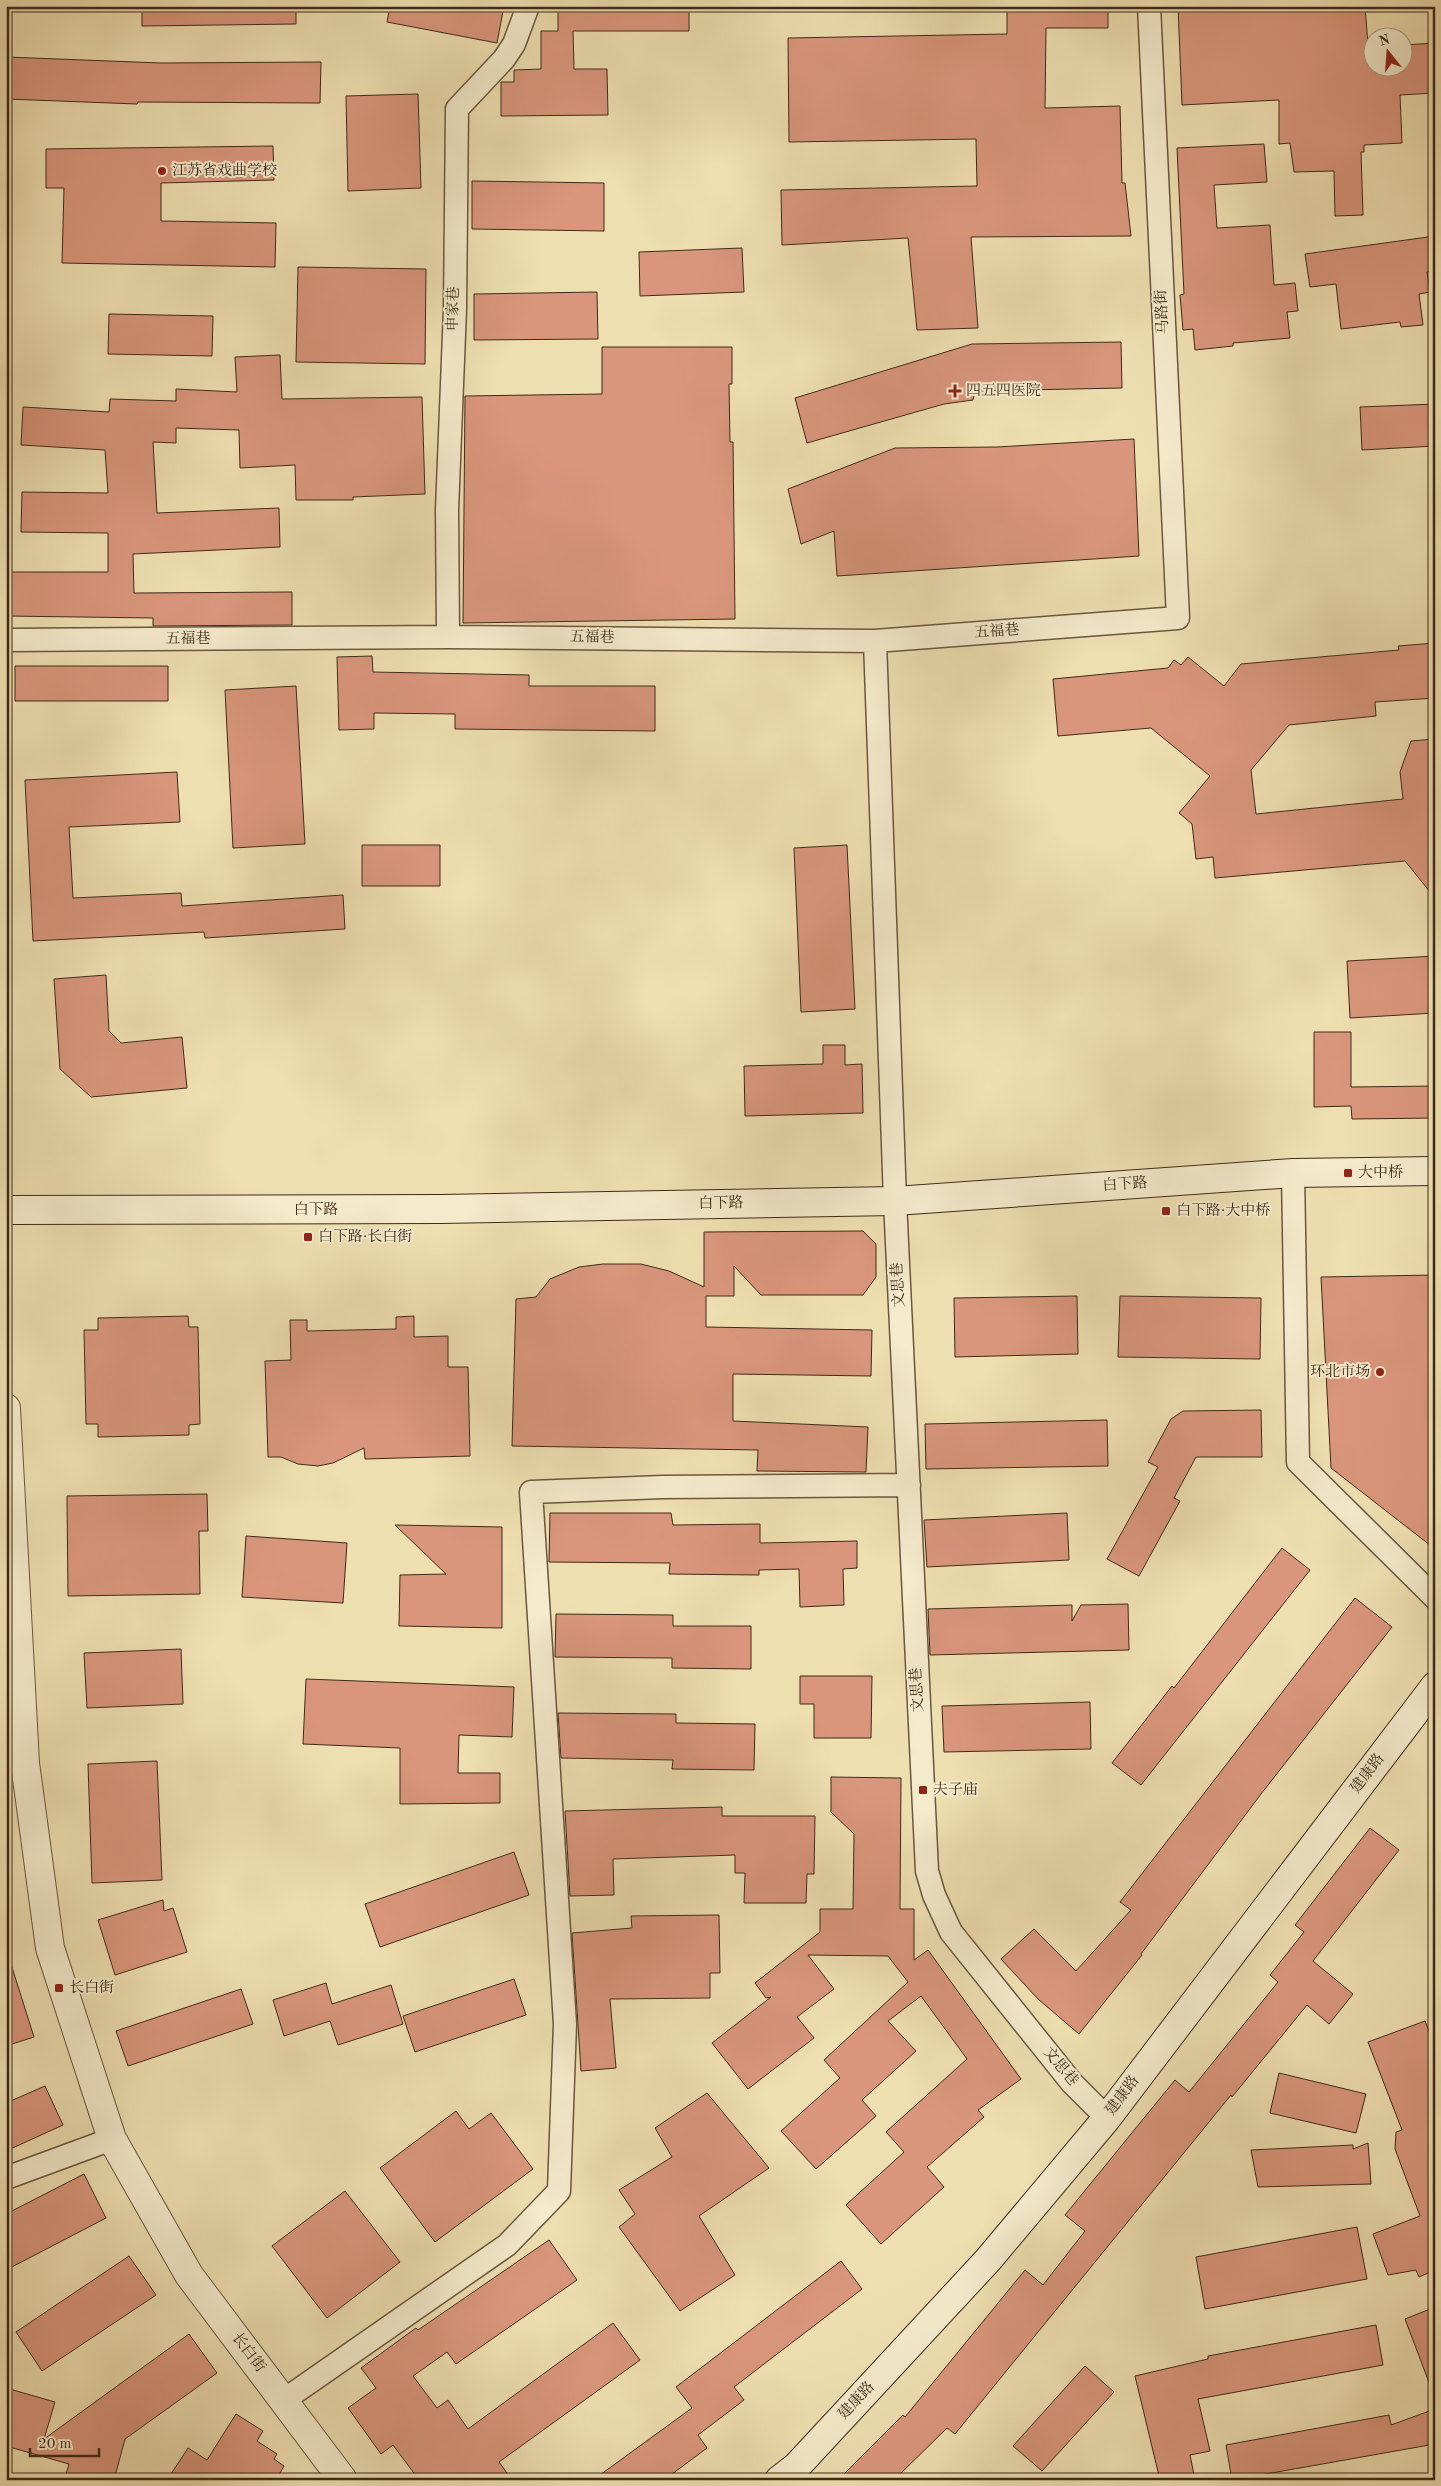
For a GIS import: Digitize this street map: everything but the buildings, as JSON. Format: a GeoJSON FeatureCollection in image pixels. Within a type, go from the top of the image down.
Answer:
{"type":"FeatureCollection","features":[{"type":"Feature","properties":{"kind":"main road","name":"白下路"},"geometry":{"type":"LineString","coordinates":[[6,1210],[441,1209],[895,1201],[1293,1173],[1435,1171]]}},
{"type":"Feature","properties":{"kind":"main road","name":"长白街"},"geometry":{"type":"LineString","coordinates":[[6,1408],[25,1763],[48,1939],[112,2139],[189,2275],[343,2480]]}},
{"type":"Feature","properties":{"kind":"main road","name":"建康路"},"geometry":{"type":"LineString","coordinates":[[779,2480],[797,2466],[988,2260],[1106,2118],[1435,1686]]}},
{"type":"Feature","properties":{"kind":"street","name":"申家巷"},"geometry":{"type":"LineString","coordinates":[[448,637],[447,510],[455,309],[457,109],[504,59],[514,44],[528,6]]}},
{"type":"Feature","properties":{"kind":"street","name":"马路街"},"geometry":{"type":"LineString","coordinates":[[1149,6],[1178,618]]}},
{"type":"Feature","properties":{"kind":"street","name":"五福巷"},"geometry":{"type":"LineString","coordinates":[[6,640],[448,637],[876,641],[1178,618]]}},
{"type":"Feature","properties":{"kind":"street","name":"文思巷"},"geometry":{"type":"LineString","coordinates":[[876,641],[895,1201],[927,1871],[951,1932],[1072,2082],[1106,2118]]}},
{"type":"Feature","properties":{"kind":"street"},"geometry":{"type":"LineString","coordinates":[[1293,1173],[1298,1462],[1435,1598]]}},
{"type":"Feature","properties":{"kind":"street"},"geometry":{"type":"LineString","coordinates":[[284,2400],[506,2245],[559,2191],[565,2024],[531,1492],[663,1487],[909,1485]]}},
{"type":"Feature","properties":{"kind":"street"},"geometry":{"type":"LineString","coordinates":[[6,2178],[112,2139]]}},
{"type":"Feature","properties":{"kind":"place","name":"江苏省戏曲学校"},"geometry":{"type":"Point","coordinates":[162,171]}},
{"type":"Feature","properties":{"kind":"place","name":"四五四医院"},"geometry":{"type":"Point","coordinates":[955,391]}},
{"type":"Feature","properties":{"kind":"place","name":"大中桥"},"geometry":{"type":"Point","coordinates":[1348,1173]}},
{"type":"Feature","properties":{"kind":"place","name":"白下路·大中桥"},"geometry":{"type":"Point","coordinates":[1166,1211]}},
{"type":"Feature","properties":{"kind":"place","name":"白下路·长白街"},"geometry":{"type":"Point","coordinates":[308,1237]}},
{"type":"Feature","properties":{"kind":"place","name":"环北市场"},"geometry":{"type":"Point","coordinates":[1380,1372]}},
{"type":"Feature","properties":{"kind":"place","name":"夫子庙"},"geometry":{"type":"Point","coordinates":[923,1790]}},
{"type":"Feature","properties":{"kind":"place","name":"长白街"},"geometry":{"type":"Point","coordinates":[59,1988]}}]}
